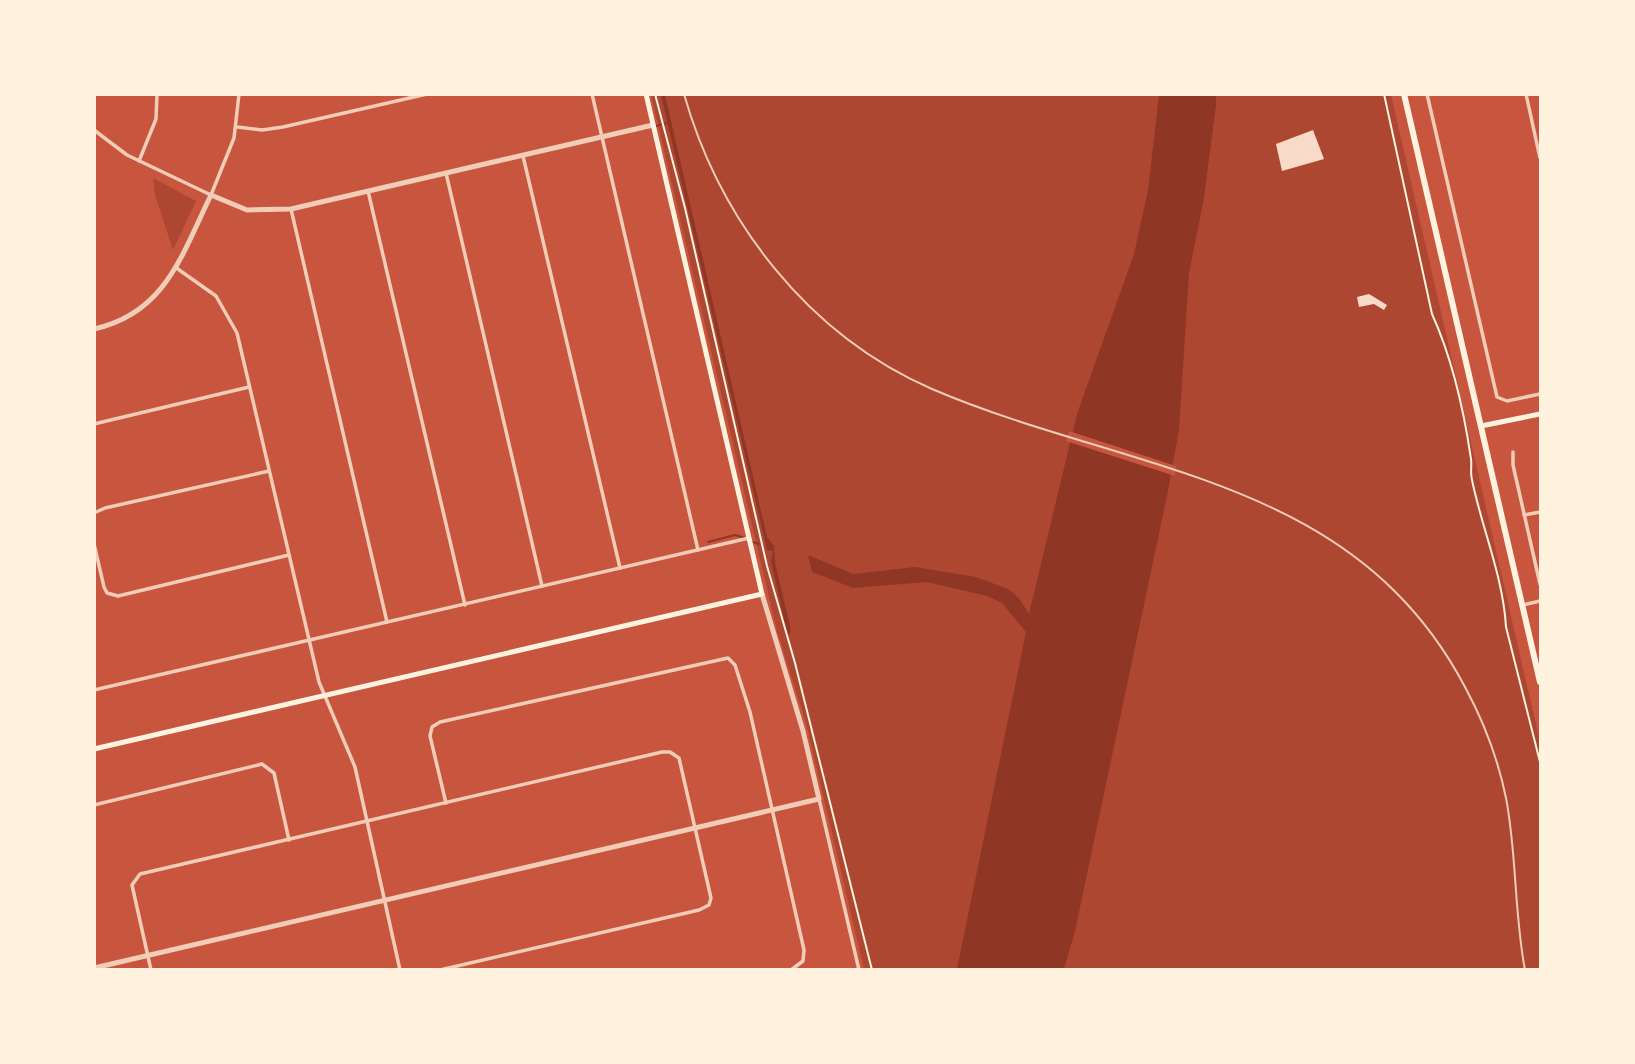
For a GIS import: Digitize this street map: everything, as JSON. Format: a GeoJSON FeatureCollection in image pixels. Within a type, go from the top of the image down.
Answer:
{"type":"FeatureCollection","features":[{"type":"Feature","properties":{"kind":"main road"},"geometry":{"type":"LineString","coordinates":[[94,748],[762,594],[646,94]]}},
{"type":"Feature","properties":{"kind":"main road"},"geometry":{"type":"LineString","coordinates":[[1404,94],[1541,682]]}},
{"type":"Feature","properties":{"kind":"main road"},"geometry":{"type":"LineString","coordinates":[[1481,426],[1541,414]]}},
{"type":"Feature","properties":{"kind":"street"},"geometry":{"type":"LineString","coordinates":[[139,161],[156,119],[157,94]]}},
{"type":"Feature","properties":{"kind":"street"},"geometry":{"type":"LineString","coordinates":[[94,329],[119,322],[141,309],[158,294],[175,267],[229,156],[237,127],[239,94]]}},
{"type":"Feature","properties":{"kind":"street"},"geometry":{"type":"LineString","coordinates":[[237,127],[262,130],[283,127],[427,94]]}},
{"type":"Feature","properties":{"kind":"street"},"geometry":{"type":"LineString","coordinates":[[592,94],[698,550]]}},
{"type":"Feature","properties":{"kind":"street"},"geometry":{"type":"LineString","coordinates":[[1427,94],[1497,397],[1501,400],[1541,394]]}},
{"type":"Feature","properties":{"kind":"street"},"geometry":{"type":"LineString","coordinates":[[1526,94],[1541,158]]}},
{"type":"Feature","properties":{"kind":"street"},"geometry":{"type":"LineString","coordinates":[[94,130],[108,144],[139,161],[247,210],[291,209],[653,125]]}},
{"type":"Feature","properties":{"kind":"street"},"geometry":{"type":"LineString","coordinates":[[523,156],[620,568]]}},
{"type":"Feature","properties":{"kind":"street"},"geometry":{"type":"LineString","coordinates":[[446,173],[542,586]]}},
{"type":"Feature","properties":{"kind":"street"},"geometry":{"type":"LineString","coordinates":[[369,191],[465,605]]}},
{"type":"Feature","properties":{"kind":"street"},"geometry":{"type":"LineString","coordinates":[[291,209],[387,622]]}},
{"type":"Feature","properties":{"kind":"street"},"geometry":{"type":"LineString","coordinates":[[175,267],[203,284],[226,309],[237,333],[323,695],[352,757],[400,970]]}},
{"type":"Feature","properties":{"kind":"street"},"geometry":{"type":"LineString","coordinates":[[94,424],[250,387]]}},
{"type":"Feature","properties":{"kind":"street"},"geometry":{"type":"LineString","coordinates":[[1513,452],[1524,515],[1541,584]]}},
{"type":"Feature","properties":{"kind":"street"},"geometry":{"type":"LineString","coordinates":[[94,513],[105,508],[269,471]]}},
{"type":"Feature","properties":{"kind":"street"},"geometry":{"type":"LineString","coordinates":[[1524,515],[1541,512]]}},
{"type":"Feature","properties":{"kind":"street"},"geometry":{"type":"LineString","coordinates":[[94,690],[749,538]]}},
{"type":"Feature","properties":{"kind":"street"},"geometry":{"type":"LineString","coordinates":[[94,544],[104,587],[111,595],[118,596],[289,555]]}},
{"type":"Feature","properties":{"kind":"street"},"geometry":{"type":"LineString","coordinates":[[762,594],[803,731],[859,970]]}},
{"type":"Feature","properties":{"kind":"street"},"geometry":{"type":"LineString","coordinates":[[1523,605],[1541,601]]}},
{"type":"Feature","properties":{"kind":"street"},"geometry":{"type":"LineString","coordinates":[[446,803],[430,736],[432,727],[440,722],[728,658],[735,665],[750,712],[804,950],[803,961],[791,970]]}},
{"type":"Feature","properties":{"kind":"street"},"geometry":{"type":"LineString","coordinates":[[151,970],[132,886],[134,878],[140,874],[662,752],[675,754],[681,765],[710,898],[709,905],[699,910],[440,970]]}},
{"type":"Feature","properties":{"kind":"street"},"geometry":{"type":"LineString","coordinates":[[94,805],[262,764],[274,774],[289,840]]}},
{"type":"Feature","properties":{"kind":"street"},"geometry":{"type":"LineString","coordinates":[[94,968],[819,799]]}},
{"type":"Feature","properties":{"kind":"lane"},"geometry":{"type":"LineString","coordinates":[[684,94],[708,163],[730,207],[774,268],[817,313],[863,349],[930,388],[1188,476],[1287,513],[1346,548],[1397,593],[1448,657],[1478,713],[1501,777],[1509,818],[1525,970]]}},
{"type":"Feature","properties":{"kind":"path"},"geometry":{"type":"LineString","coordinates":[[655,94],[787,640],[795,663],[834,828],[845,856],[872,970]]}},
{"type":"Feature","properties":{"kind":"path"},"geometry":{"type":"LineString","coordinates":[[1384,94],[1433,314],[1442,335],[1466,435],[1473,486],[1485,524],[1509,638],[1541,762]]}},
{"type":"Feature","properties":{"kind":"shaded area"},"geometry":{"type":"Polygon","coordinates":[[[651,95],[1391,95],[1540,742],[1540,969],[864,969],[806,723],[777,631],[651,95]]]}},
{"type":"Feature","properties":{"kind":"shaded area"},"geometry":{"type":"Polygon","coordinates":[[[661,95],[665,95],[767,537],[774,546],[775,563],[791,630],[788,637],[771,561],[773,551],[767,550],[661,95]]]}},
{"type":"Feature","properties":{"kind":"shaded area"},"geometry":{"type":"Polygon","coordinates":[[[1159,95],[1216,95],[1216,105],[1204,198],[1189,273],[1179,430],[1075,931],[1064,969],[957,969],[1026,632],[1002,603],[987,596],[927,582],[853,588],[812,572],[808,555],[853,574],[915,567],[976,577],[1008,589],[1019,598],[1029,614],[1077,414],[1134,254],[1148,190],[1159,95]]]}},
{"type":"Feature","properties":{"kind":"shaded area"},"geometry":{"type":"Polygon","coordinates":[[[153,178],[196,201],[173,250],[155,195],[153,178]]]}},
{"type":"Feature","properties":{"kind":"pier"},"geometry":{"type":"Polygon","coordinates":[[[1069,431],[1176,466],[1175,476],[1066,441],[1069,431]]]}},
{"type":"Feature","properties":{"kind":"building"},"geometry":{"type":"Polygon","coordinates":[[[1313,130],[1324,159],[1282,171],[1276,144],[1313,130]]]}},
{"type":"Feature","properties":{"kind":"building"},"geometry":{"type":"Polygon","coordinates":[[[1369,294],[1387,305],[1384,310],[1374,304],[1359,307],[1357,297],[1369,294]]]}},
{"type":"Feature","properties":{"kind":"waterway"},"geometry":{"type":"LineString","coordinates":[[656,126],[667,123]]}},
{"type":"Feature","properties":{"kind":"waterway"},"geometry":{"type":"LineString","coordinates":[[708,542],[735,535],[745,538]]}},
{"type":"Feature","properties":{"kind":"waterway"},"geometry":{"type":"LineString","coordinates":[[753,542],[759,544]]}}]}
